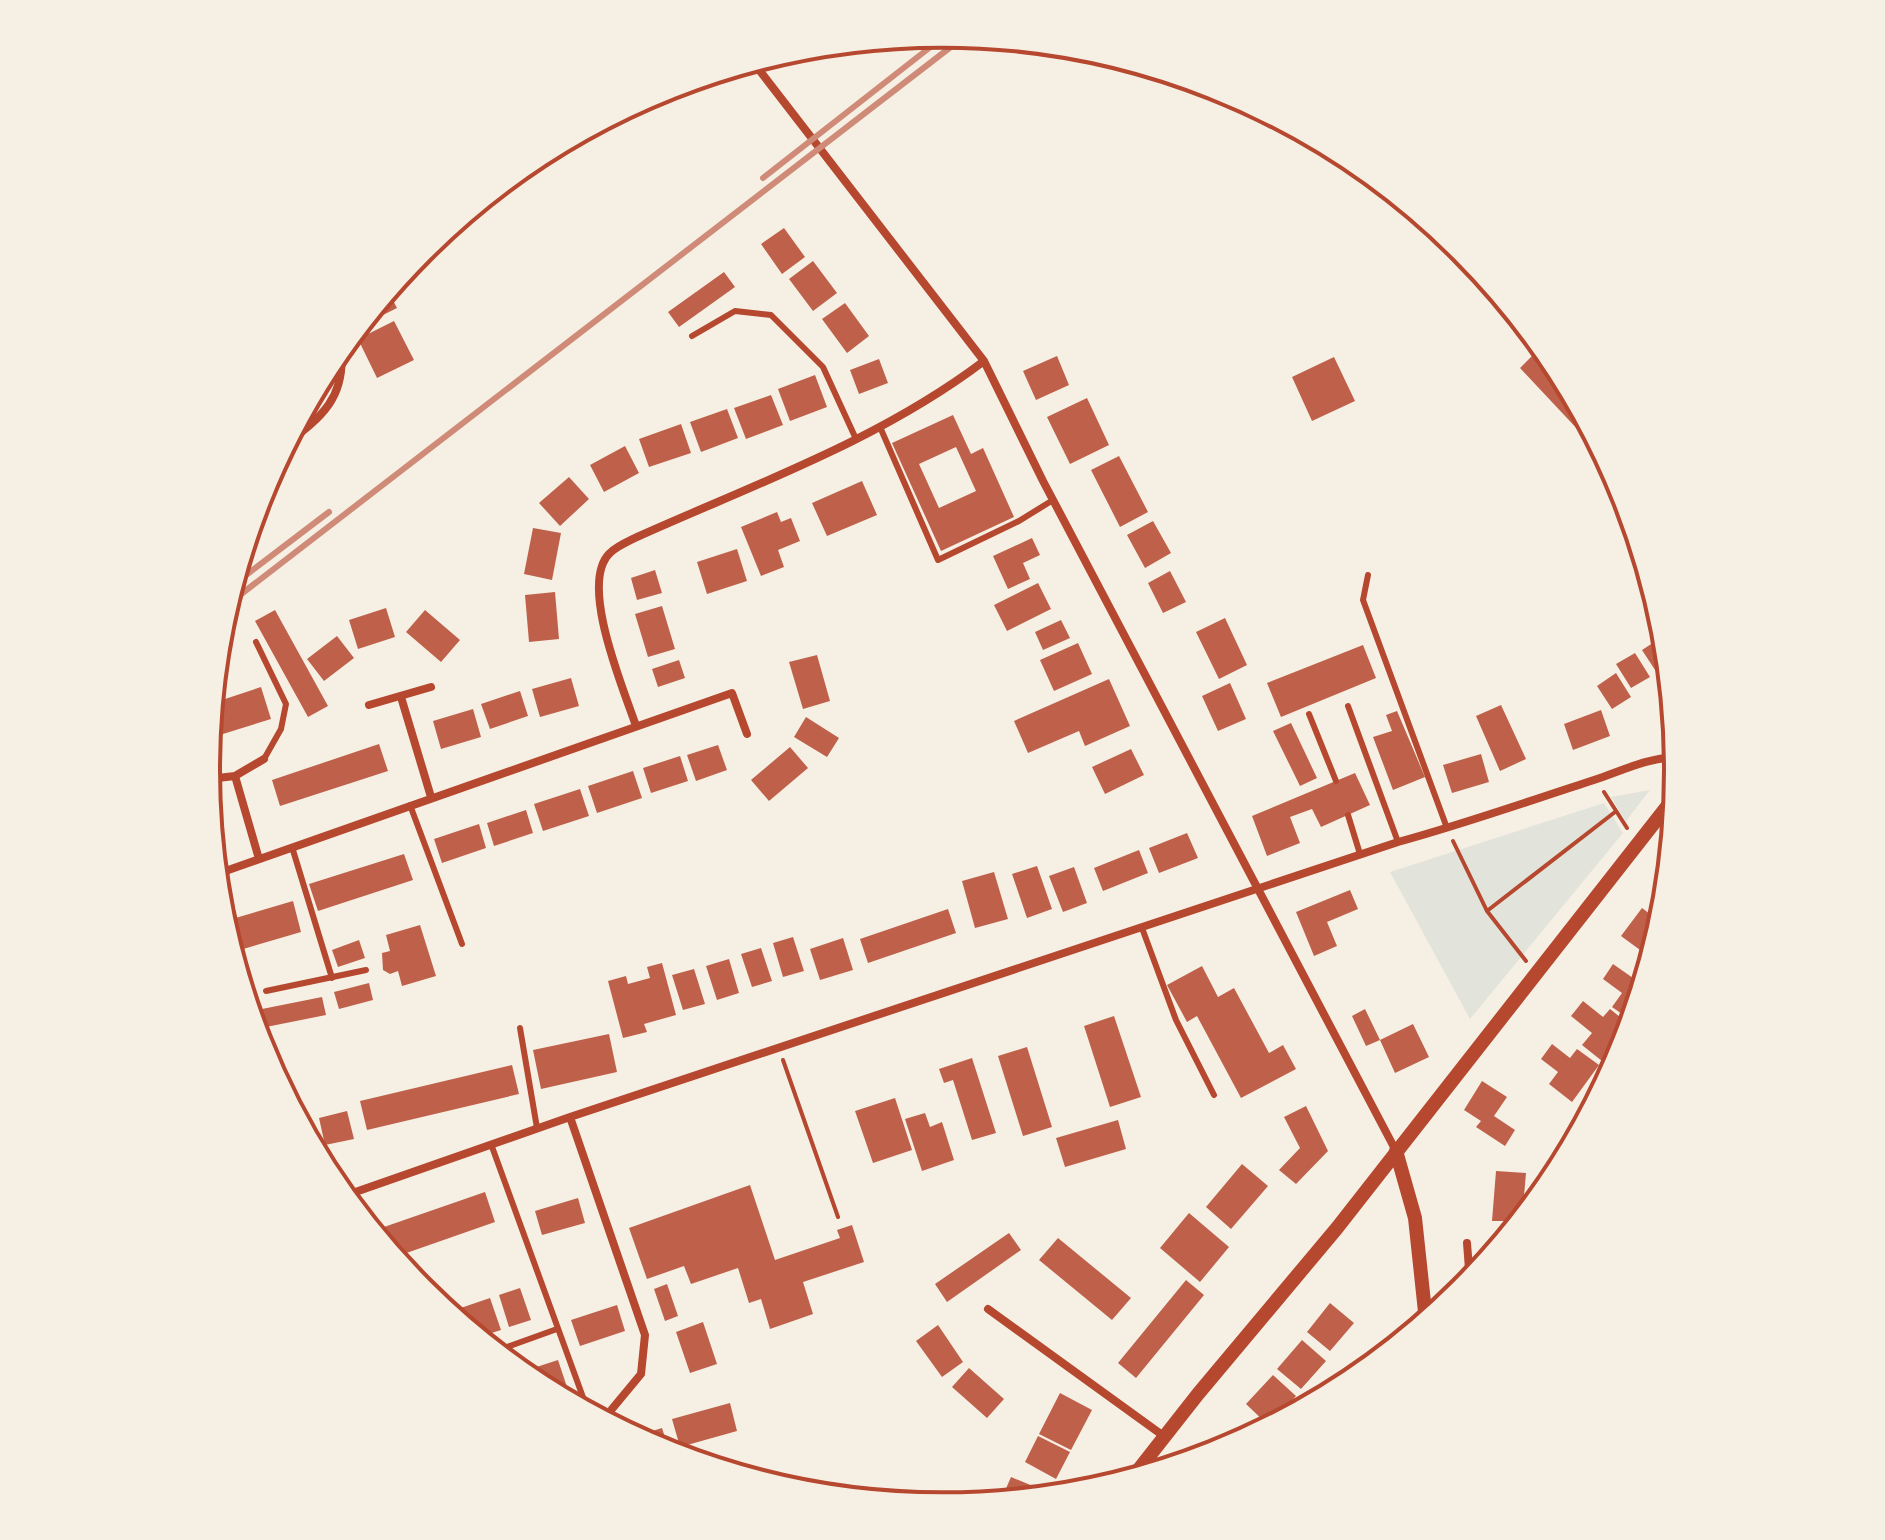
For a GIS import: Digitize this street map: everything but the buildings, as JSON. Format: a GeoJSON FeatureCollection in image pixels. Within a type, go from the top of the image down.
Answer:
{"type":"FeatureCollection","features":[{"type":"Feature","properties":{"kind":"street"},"geometry":{"type":"LineString","coordinates":[[760,72],[984,361],[1053,500],[1396,1151],[1415,1218],[1425,1308]]}},
{"type":"Feature","properties":{"kind":"street"},"geometry":{"type":"LineString","coordinates":[[636,726],[606,635],[599,597],[599,573],[609,553],[637,537],[880,427],[942,393],[984,361]]}},
{"type":"Feature","properties":{"kind":"street"},"geometry":{"type":"LineString","coordinates":[[307,429],[331,402],[341,371]]}},
{"type":"Feature","properties":{"kind":"street"},"geometry":{"type":"LineString","coordinates":[[369,705],[431,687]]}},
{"type":"Feature","properties":{"kind":"street"},"geometry":{"type":"LineString","coordinates":[[228,870],[732,693],[747,734]]}},
{"type":"Feature","properties":{"kind":"street"},"geometry":{"type":"LineString","coordinates":[[401,697],[431,797]]}},
{"type":"Feature","properties":{"kind":"street"},"geometry":{"type":"LineString","coordinates":[[220,778],[235,776],[264,759]]}},
{"type":"Feature","properties":{"kind":"street"},"geometry":{"type":"LineString","coordinates":[[357,1192],[537,1128],[1360,854],[1664,759]]}},
{"type":"Feature","properties":{"kind":"street"},"geometry":{"type":"LineString","coordinates":[[235,776],[259,859]]}},
{"type":"Feature","properties":{"kind":"street"},"geometry":{"type":"LineString","coordinates":[[1145,1463],[1337,1228],[1663,811]]}},
{"type":"Feature","properties":{"kind":"street"},"geometry":{"type":"LineString","coordinates":[[570,1117],[645,1335],[641,1374],[612,1409]]}},
{"type":"Feature","properties":{"kind":"street"},"geometry":{"type":"LineString","coordinates":[[1467,1243],[1469,1264]]}},
{"type":"Feature","properties":{"kind":"street"},"geometry":{"type":"LineString","coordinates":[[988,1309],[1165,1438]]}},
{"type":"Feature","properties":{"kind":"lane"},"geometry":{"type":"LineString","coordinates":[[692,336],[735,311],[771,315],[823,367],[856,439]]}},
{"type":"Feature","properties":{"kind":"lane"},"geometry":{"type":"LineString","coordinates":[[880,427],[938,560],[1019,521],[1053,500]]}},
{"type":"Feature","properties":{"kind":"lane"},"geometry":{"type":"LineString","coordinates":[[1368,575],[1363,600],[1447,828]]}},
{"type":"Feature","properties":{"kind":"lane"},"geometry":{"type":"LineString","coordinates":[[256,642],[286,704],[281,729],[264,759]]}},
{"type":"Feature","properties":{"kind":"lane"},"geometry":{"type":"LineString","coordinates":[[1348,706],[1398,842]]}},
{"type":"Feature","properties":{"kind":"lane"},"geometry":{"type":"LineString","coordinates":[[1309,714],[1336,781]]}},
{"type":"Feature","properties":{"kind":"lane"},"geometry":{"type":"LineString","coordinates":[[410,805],[462,944]]}},
{"type":"Feature","properties":{"kind":"lane"},"geometry":{"type":"LineString","coordinates":[[1348,815],[1360,854]]}},
{"type":"Feature","properties":{"kind":"lane"},"geometry":{"type":"LineString","coordinates":[[292,847],[332,978]]}},
{"type":"Feature","properties":{"kind":"lane"},"geometry":{"type":"LineString","coordinates":[[1142,928],[1176,1020],[1214,1095]]}},
{"type":"Feature","properties":{"kind":"lane"},"geometry":{"type":"LineString","coordinates":[[266,991],[366,970]]}},
{"type":"Feature","properties":{"kind":"lane"},"geometry":{"type":"LineString","coordinates":[[520,1028],[537,1128]]}},
{"type":"Feature","properties":{"kind":"lane"},"geometry":{"type":"LineString","coordinates":[[491,1144],[582,1396]]}},
{"type":"Feature","properties":{"kind":"lane"},"geometry":{"type":"LineString","coordinates":[[508,1347],[557,1329]]}},
{"type":"Feature","properties":{"kind":"path"},"geometry":{"type":"LineString","coordinates":[[1603,790],[1638,843]]}},
{"type":"Feature","properties":{"kind":"path"},"geometry":{"type":"LineString","coordinates":[[1487,911],[1615,812]]}},
{"type":"Feature","properties":{"kind":"path"},"geometry":{"type":"LineString","coordinates":[[1447,828],[1487,911],[1535,974]]}},
{"type":"Feature","properties":{"kind":"path"},"geometry":{"type":"LineString","coordinates":[[779,1048],[838,1217]]}},
{"type":"Feature","properties":{"kind":"shaded area"},"geometry":{"type":"Polygon","coordinates":[[[1650,790],[1626,821],[1611,797],[1650,790]]]}},
{"type":"Feature","properties":{"kind":"shaded area"},"geometry":{"type":"Polygon","coordinates":[[[1604,803],[1623,833],[1470,1019],[1390,872],[1604,803]]]}},
{"type":"Feature","properties":{"kind":"railway"},"geometry":{"type":"LineString","coordinates":[[243,593],[949,48]]}},
{"type":"Feature","properties":{"kind":"railway"},"geometry":{"type":"LineString","coordinates":[[763,178],[928,49]]}},
{"type":"Feature","properties":{"kind":"railway"},"geometry":{"type":"LineString","coordinates":[[248,574],[329,512]]}}]}
